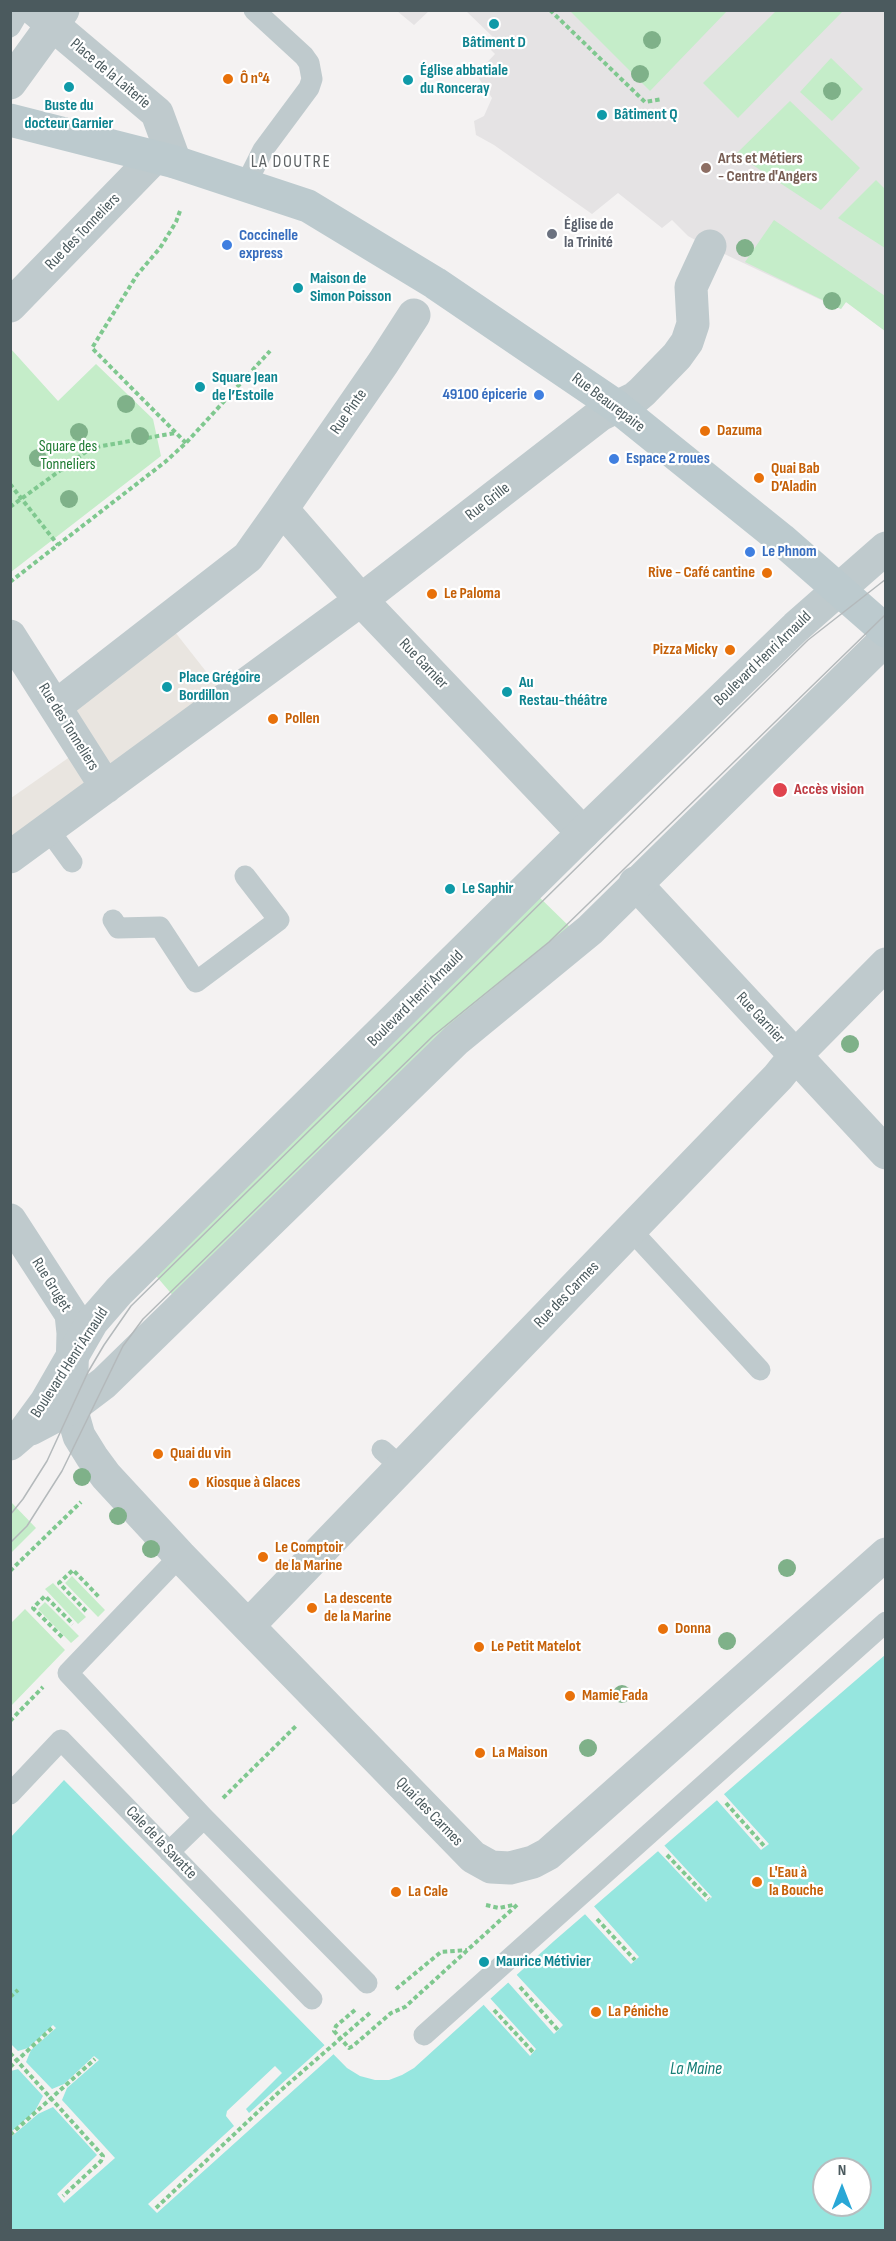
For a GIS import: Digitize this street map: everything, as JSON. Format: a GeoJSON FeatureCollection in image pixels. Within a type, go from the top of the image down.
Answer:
{"type":"FeatureCollection","features":[{"type":"Feature","properties":{"kind":"main road"},"geometry":{"type":"LineString","coordinates":[[10,120],[165,159],[245,186]]}},
{"type":"Feature","properties":{"kind":"main road","name":"Rue Beaurepaire"},"geometry":{"type":"LineString","coordinates":[[245,186],[308,206],[435,284],[616,406],[781,539],[885,631]]}},
{"type":"Feature","properties":{"kind":"street"},"geometry":{"type":"LineString","coordinates":[[10,83],[50,15]]}},
{"type":"Feature","properties":{"kind":"street","name":"Place de la Laiterie"},"geometry":{"type":"LineString","coordinates":[[50,15],[157,113],[165,159]]}},
{"type":"Feature","properties":{"kind":"street","name":"Rue des Tonneliers"},"geometry":{"type":"LineString","coordinates":[[10,306],[165,159]]}},
{"type":"Feature","properties":{"kind":"street","name":"Rue Grille"},"geometry":{"type":"LineString","coordinates":[[361,600],[600,414],[642,392],[677,356],[687,342],[693,324],[691,286],[710,246]]}},
{"type":"Feature","properties":{"kind":"street","name":"Rue Pinte"},"geometry":{"type":"LineString","coordinates":[[282,508],[414,315]]}},
{"type":"Feature","properties":{"kind":"street"},"geometry":{"type":"LineString","coordinates":[[10,857],[361,600],[282,508],[248,557],[56,706]]}},
{"type":"Feature","properties":{"kind":"street","name":"Boulevard Henri Arnauld"},"geometry":{"type":"LineString","coordinates":[[17,1438],[46,1402],[92,1322],[119,1291],[583,833],[837,590],[885,548]]}},
{"type":"Feature","properties":{"kind":"street","name":"Rue Garnier"},"geometry":{"type":"LineString","coordinates":[[361,600],[583,833]]}},
{"type":"Feature","properties":{"kind":"street","name":"Rue des Tonneliers"},"geometry":{"type":"LineString","coordinates":[[10,636],[106,787]]}},
{"type":"Feature","properties":{"kind":"street","name":"Boulevard Henri Arnauld"},"geometry":{"type":"LineString","coordinates":[[17,1438],[71,1408],[104,1383],[456,1040],[590,930],[635,883],[885,639]]}},
{"type":"Feature","properties":{"kind":"street","name":"Rue Garnier"},"geometry":{"type":"LineString","coordinates":[[635,883],[885,1153]]}},
{"type":"Feature","properties":{"kind":"street","name":"Rue des Carmes"},"geometry":{"type":"LineString","coordinates":[[248,1626],[391,1458],[630,1230],[885,964]]}},
{"type":"Feature","properties":{"kind":"street","name":"Rue Gruget"},"geometry":{"type":"LineString","coordinates":[[10,1220],[71,1314],[73,1356]]}},
{"type":"Feature","properties":{"kind":"street","name":"Quai des Carmes"},"geometry":{"type":"LineString","coordinates":[[73,1356],[71,1408],[80,1436],[106,1476],[180,1556],[473,1857],[491,1867],[510,1868],[533,1862],[548,1854],[885,1554]]}},
{"type":"Feature","properties":{"kind":"lane"},"geometry":{"type":"LineString","coordinates":[[10,27],[20,10]]}},
{"type":"Feature","properties":{"kind":"lane"},"geometry":{"type":"LineString","coordinates":[[245,186],[263,150],[309,88],[312,79],[309,63],[304,56],[254,10]]}},
{"type":"Feature","properties":{"kind":"lane"},"geometry":{"type":"LineString","coordinates":[[48,829],[72,862]]}},
{"type":"Feature","properties":{"kind":"lane"},"geometry":{"type":"LineString","coordinates":[[112,920],[118,928],[160,927],[196,982],[279,920],[245,876]]}},
{"type":"Feature","properties":{"kind":"lane"},"geometry":{"type":"LineString","coordinates":[[630,1230],[760,1370]]}},
{"type":"Feature","properties":{"kind":"lane"},"geometry":{"type":"LineString","coordinates":[[180,1556],[75,1665],[204,1818],[368,1983]]}},
{"type":"Feature","properties":{"kind":"lane"},"geometry":{"type":"LineString","coordinates":[[424,2035],[885,1623]]}},
{"type":"Feature","properties":{"kind":"lane","name":"Cale de la Savatte"},"geometry":{"type":"LineString","coordinates":[[10,1794],[61,1740],[312,1999]]}},
{"type":"Feature","properties":{"kind":"lane"},"geometry":{"type":"LineString","coordinates":[[169,1852],[204,1818]]}},
{"type":"Feature","properties":{"kind":"path"},"geometry":{"type":"LineString","coordinates":[[550,10],[645,102],[662,99]]}},
{"type":"Feature","properties":{"kind":"path"},"geometry":{"type":"LineString","coordinates":[[180,211],[160,248],[137,275],[92,348],[186,443]]}},
{"type":"Feature","properties":{"kind":"path"},"geometry":{"type":"LineString","coordinates":[[10,582],[165,462],[186,443],[270,351]]}},
{"type":"Feature","properties":{"kind":"path"},"geometry":{"type":"LineString","coordinates":[[10,507],[91,448],[175,433]]}},
{"type":"Feature","properties":{"kind":"path"},"geometry":{"type":"LineString","coordinates":[[10,484],[58,545]]}},
{"type":"Feature","properties":{"kind":"path"},"geometry":{"type":"LineString","coordinates":[[10,1571],[106,1476]]}},
{"type":"Feature","properties":{"kind":"path"},"geometry":{"type":"LineString","coordinates":[[92,1617],[59,1583],[73,1570],[105,1603],[117,1592],[132,1607]]}},
{"type":"Feature","properties":{"kind":"path"},"geometry":{"type":"LineString","coordinates":[[10,1721],[48,1682],[75,1665],[33,1608],[45,1596],[78,1630]]}},
{"type":"Feature","properties":{"kind":"path"},"geometry":{"type":"LineString","coordinates":[[204,1818],[303,1719]]}},
{"type":"Feature","properties":{"kind":"path"},"geometry":{"type":"LineString","coordinates":[[725,1802],[765,1847]]}},
{"type":"Feature","properties":{"kind":"path"},"geometry":{"type":"LineString","coordinates":[[666,1854],[709,1899]]}},
{"type":"Feature","properties":{"kind":"path"},"geometry":{"type":"LineString","coordinates":[[359,2006],[336,2026],[335,2034],[346,2047],[351,2048],[391,2013],[402,2010],[525,1897]]}},
{"type":"Feature","properties":{"kind":"path"},"geometry":{"type":"LineString","coordinates":[[596,1917],[635,1960]]}},
{"type":"Feature","properties":{"kind":"path"},"geometry":{"type":"LineString","coordinates":[[389,1996],[441,1952],[467,1950]]}},
{"type":"Feature","properties":{"kind":"path"},"geometry":{"type":"LineString","coordinates":[[518,1985],[558,2030]]}},
{"type":"Feature","properties":{"kind":"path"},"geometry":{"type":"LineString","coordinates":[[10,1997],[18,1990]]}},
{"type":"Feature","properties":{"kind":"path"},"geometry":{"type":"LineString","coordinates":[[493,2009],[533,2052]]}},
{"type":"Feature","properties":{"kind":"path"},"geometry":{"type":"LineString","coordinates":[[156,2208],[280,2091],[372,2010]]}},
{"type":"Feature","properties":{"kind":"path"},"geometry":{"type":"LineString","coordinates":[[10,2067],[52,2028]]}},
{"type":"Feature","properties":{"kind":"path"},"geometry":{"type":"LineString","coordinates":[[10,2053],[103,2156],[101,2161],[63,2196]]}},
{"type":"Feature","properties":{"kind":"path"},"geometry":{"type":"LineString","coordinates":[[10,2135],[95,2059]]}},
{"type":"Feature","properties":{"kind":"shaded area"},"geometry":{"type":"Polygon","coordinates":[[[397,11],[429,11],[414,25],[397,11]]]}},
{"type":"Feature","properties":{"kind":"shaded area","name":"Arts et Métiers - Centre d'Angers"},"geometry":{"type":"Polygon","coordinates":[[[466,11],[885,11],[885,331],[846,302],[841,309],[819,299],[697,241],[688,236],[672,220],[662,228],[618,193],[592,214],[494,145],[476,135],[474,121],[484,116],[492,98],[476,74],[495,54],[487,46],[494,38],[466,11]]]}},
{"type":"Feature","properties":{"kind":"shaded area"},"geometry":{"type":"Polygon","coordinates":[[[175,632],[219,688],[11,842],[11,798],[94,740],[72,709],[175,632]]]}},
{"type":"Feature","properties":{"kind":"green space"},"geometry":{"type":"Polygon","coordinates":[[[570,11],[727,11],[650,91],[570,11]]]}},
{"type":"Feature","properties":{"kind":"green space"},"geometry":{"type":"Polygon","coordinates":[[[776,11],[843,11],[738,118],[703,83],[776,11]]]}},
{"type":"Feature","properties":{"kind":"green space"},"geometry":{"type":"Polygon","coordinates":[[[831,58],[863,89],[832,121],[800,92],[831,58]]]}},
{"type":"Feature","properties":{"kind":"green space"},"geometry":{"type":"Polygon","coordinates":[[[790,101],[860,168],[821,210],[736,154],[790,101]]]}},
{"type":"Feature","properties":{"kind":"green space"},"geometry":{"type":"Polygon","coordinates":[[[876,180],[885,189],[885,248],[838,218],[876,180]]]}},
{"type":"Feature","properties":{"kind":"green space"},"geometry":{"type":"Polygon","coordinates":[[[774,220],[885,296],[885,331],[846,302],[841,309],[745,262],[774,220]]]}},
{"type":"Feature","properties":{"kind":"green space","name":"Square des Tonneliers"},"geometry":{"type":"Polygon","coordinates":[[[11,349],[58,401],[96,364],[153,419],[161,456],[11,572],[11,349]]]}},
{"type":"Feature","properties":{"kind":"green space"},"geometry":{"type":"Polygon","coordinates":[[[534,892],[574,931],[175,1298],[151,1270],[534,892]]]}},
{"type":"Feature","properties":{"kind":"green space"},"geometry":{"type":"Polygon","coordinates":[[[11,1502],[36,1528],[11,1553],[11,1502]]]}},
{"type":"Feature","properties":{"kind":"green space"},"geometry":{"type":"Polygon","coordinates":[[[72,1576],[105,1610],[98,1617],[65,1583],[72,1576]]]}},
{"type":"Feature","properties":{"kind":"green space"},"geometry":{"type":"Polygon","coordinates":[[[53,1583],[86,1617],[78,1624],[45,1589],[53,1583]]]}},
{"type":"Feature","properties":{"kind":"green space"},"geometry":{"type":"Polygon","coordinates":[[[45,1602],[79,1636],[71,1643],[38,1609],[45,1602]]]}},
{"type":"Feature","properties":{"kind":"green space"},"geometry":{"type":"Polygon","coordinates":[[[25,1609],[65,1650],[11,1706],[11,1623],[25,1609]]]}},
{"type":"Feature","properties":{"kind":"water","name":"La Maine"},"geometry":{"type":"Polygon","coordinates":[[[885,1655],[885,2230],[11,2230],[10,1838],[64,1780],[347,2068],[360,2076],[375,2080],[389,2080],[414,2068],[554,1941],[885,1655]]]}},
{"type":"Feature","properties":{"kind":"pier"},"geometry":{"type":"Polygon","coordinates":[[[722,1792],[769,1844],[761,1850],[715,1798],[722,1792]]]}},
{"type":"Feature","properties":{"kind":"pier"},"geometry":{"type":"Polygon","coordinates":[[[662,1843],[712,1897],[706,1902],[656,1849],[662,1843]]]}},
{"type":"Feature","properties":{"kind":"pier"},"geometry":{"type":"Polygon","coordinates":[[[592,1904],[639,1957],[631,1964],[583,1912],[592,1904]]]}},
{"type":"Feature","properties":{"kind":"pier"},"geometry":{"type":"Polygon","coordinates":[[[515,1973],[563,2025],[554,2034],[506,1980],[515,1973]]]}},
{"type":"Feature","properties":{"kind":"pier"},"geometry":{"type":"Polygon","coordinates":[[[489,1997],[536,2049],[530,2056],[482,2003],[489,1997]]]}},
{"type":"Feature","properties":{"kind":"pier"},"geometry":{"type":"Polygon","coordinates":[[[53,2025],[56,2028],[31,2050],[26,2062],[52,2089],[64,2084],[94,2056],[99,2060],[67,2088],[62,2100],[115,2158],[64,2203],[57,2194],[97,2155],[53,2107],[38,2114],[11,2137],[11,2132],[35,2111],[43,2096],[18,2069],[11,2071],[11,2044],[18,2051],[28,2048],[53,2025]]]}},
{"type":"Feature","properties":{"kind":"pier"},"geometry":{"type":"Polygon","coordinates":[[[327,2043],[336,2052],[157,2213],[148,2204],[234,2126],[226,2116],[227,2111],[275,2066],[282,2073],[246,2109],[249,2113],[327,2043]]]}},
{"type":"Feature","properties":{"kind":"tram line"},"geometry":{"type":"LineString","coordinates":[[10,1515],[47,1461],[88,1372],[131,1306],[808,640],[886,579]]}},
{"type":"Feature","properties":{"kind":"tram line"},"geometry":{"type":"LineString","coordinates":[[10,1543],[27,1526],[62,1471],[123,1346],[143,1319],[433,1036],[549,942],[886,614]]}},
{"type":"Feature","properties":{"kind":"place","name":"Bâtiment D"},"geometry":{"type":"Point","coordinates":[494,24]}},
{"type":"Feature","properties":{"kind":"place","name":"Ô n°4"},"geometry":{"type":"Point","coordinates":[228,79]}},
{"type":"Feature","properties":{"kind":"place","name":"Église abbatiale du Ronceray"},"geometry":{"type":"Point","coordinates":[408,80]}},
{"type":"Feature","properties":{"kind":"place","name":"Buste du docteur Garnier"},"geometry":{"type":"Point","coordinates":[69,87]}},
{"type":"Feature","properties":{"kind":"place","name":"Bâtiment Q"},"geometry":{"type":"Point","coordinates":[602,115]}},
{"type":"Feature","properties":{"kind":"place","name":"Arts et Métiers - Centre d'Angers"},"geometry":{"type":"Point","coordinates":[706,168]}},
{"type":"Feature","properties":{"kind":"place","name":"Église de la Trinité"},"geometry":{"type":"Point","coordinates":[552,234]}},
{"type":"Feature","properties":{"kind":"place","name":"Coccinelle express"},"geometry":{"type":"Point","coordinates":[227,245]}},
{"type":"Feature","properties":{"kind":"place","name":"Maison de Simon Poisson"},"geometry":{"type":"Point","coordinates":[298,288]}},
{"type":"Feature","properties":{"kind":"place","name":"Square Jean de l’Estoile"},"geometry":{"type":"Point","coordinates":[200,387]}},
{"type":"Feature","properties":{"kind":"place","name":"49100 épicerie"},"geometry":{"type":"Point","coordinates":[539,395]}},
{"type":"Feature","properties":{"kind":"place","name":"Dazuma"},"geometry":{"type":"Point","coordinates":[705,431]}},
{"type":"Feature","properties":{"kind":"place","name":"Espace 2 roues"},"geometry":{"type":"Point","coordinates":[614,459]}},
{"type":"Feature","properties":{"kind":"place","name":"Quai Bab D’Aladin"},"geometry":{"type":"Point","coordinates":[759,478]}},
{"type":"Feature","properties":{"kind":"place","name":"Le Phnom"},"geometry":{"type":"Point","coordinates":[750,552]}},
{"type":"Feature","properties":{"kind":"place","name":"Rive - Café cantine"},"geometry":{"type":"Point","coordinates":[767,573]}},
{"type":"Feature","properties":{"kind":"place","name":"Le Paloma"},"geometry":{"type":"Point","coordinates":[432,594]}},
{"type":"Feature","properties":{"kind":"place","name":"Pizza Micky"},"geometry":{"type":"Point","coordinates":[730,650]}},
{"type":"Feature","properties":{"kind":"place","name":"Place Grégoire Bordillon"},"geometry":{"type":"Point","coordinates":[167,687]}},
{"type":"Feature","properties":{"kind":"place","name":"Au Restau-théâtre"},"geometry":{"type":"Point","coordinates":[507,692]}},
{"type":"Feature","properties":{"kind":"place","name":"Pollen"},"geometry":{"type":"Point","coordinates":[273,719]}},
{"type":"Feature","properties":{"kind":"place","name":"Accès vision"},"geometry":{"type":"Point","coordinates":[780,790]}},
{"type":"Feature","properties":{"kind":"place","name":"Le Saphir"},"geometry":{"type":"Point","coordinates":[450,889]}},
{"type":"Feature","properties":{"kind":"place","name":"Quai du vin"},"geometry":{"type":"Point","coordinates":[158,1454]}},
{"type":"Feature","properties":{"kind":"place","name":"Kiosque à Glaces"},"geometry":{"type":"Point","coordinates":[194,1483]}},
{"type":"Feature","properties":{"kind":"place","name":"Le Comptoir de la Marine"},"geometry":{"type":"Point","coordinates":[263,1557]}},
{"type":"Feature","properties":{"kind":"place","name":"La descente de la Marine"},"geometry":{"type":"Point","coordinates":[312,1608]}},
{"type":"Feature","properties":{"kind":"place","name":"Donna"},"geometry":{"type":"Point","coordinates":[663,1629]}},
{"type":"Feature","properties":{"kind":"place","name":"Le Petit Matelot"},"geometry":{"type":"Point","coordinates":[479,1647]}},
{"type":"Feature","properties":{"kind":"place","name":"Mamie Fada"},"geometry":{"type":"Point","coordinates":[570,1696]}},
{"type":"Feature","properties":{"kind":"place","name":"La Maison"},"geometry":{"type":"Point","coordinates":[480,1753]}},
{"type":"Feature","properties":{"kind":"place","name":"L'Eau à la Bouche"},"geometry":{"type":"Point","coordinates":[757,1882]}},
{"type":"Feature","properties":{"kind":"place","name":"La Cale"},"geometry":{"type":"Point","coordinates":[396,1892]}},
{"type":"Feature","properties":{"kind":"place","name":"Maurice Métivier"},"geometry":{"type":"Point","coordinates":[484,1962]}},
{"type":"Feature","properties":{"kind":"place","name":"La Péniche"},"geometry":{"type":"Point","coordinates":[596,2012]}},
{"type":"Feature","properties":{"kind":"district","name":"LA DOUTRE"},"geometry":{"type":"Point","coordinates":[291,162]}}]}
